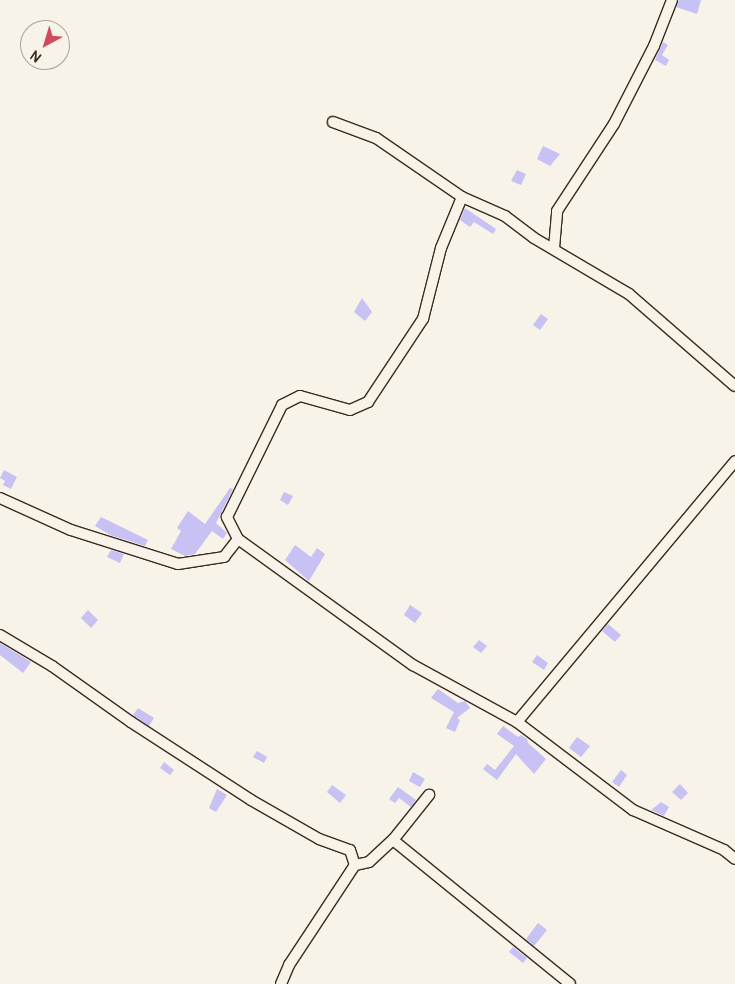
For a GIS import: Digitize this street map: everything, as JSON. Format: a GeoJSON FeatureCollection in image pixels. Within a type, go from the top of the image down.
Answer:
{"type":"FeatureCollection","features":[{"type":"Feature","properties":{"kind":"street"},"geometry":{"type":"LineString","coordinates":[[554,248],[557,211],[614,124],[654,46],[672,0]]}},
{"type":"Feature","properties":{"kind":"street"},"geometry":{"type":"LineString","coordinates":[[333,122],[376,138],[462,197],[505,216],[534,238],[554,248],[629,294],[735,386]]}},
{"type":"Feature","properties":{"kind":"street"},"geometry":{"type":"LineString","coordinates":[[462,197],[441,248],[423,319],[368,402],[350,410],[300,396],[282,405],[227,517],[238,539],[413,665],[517,722],[633,810],[724,850],[735,860]]}},
{"type":"Feature","properties":{"kind":"street"},"geometry":{"type":"LineString","coordinates":[[517,722],[735,462]]}},
{"type":"Feature","properties":{"kind":"street"},"geometry":{"type":"LineString","coordinates":[[0,498],[71,530],[178,564],[224,557],[238,539]]}},
{"type":"Feature","properties":{"kind":"street"},"geometry":{"type":"LineString","coordinates":[[0,636],[52,666],[250,800],[318,839],[350,850],[355,865]]}},
{"type":"Feature","properties":{"kind":"street"},"geometry":{"type":"LineString","coordinates":[[280,984],[289,964],[355,865],[369,862],[393,840],[429,795]]}},
{"type":"Feature","properties":{"kind":"street"},"geometry":{"type":"LineString","coordinates":[[393,840],[570,984]]}},
{"type":"Feature","properties":{"kind":"building"},"geometry":{"type":"Polygon","coordinates":[[[679,0],[701,0],[697,14],[676,7],[679,0]]]}},
{"type":"Feature","properties":{"kind":"building"},"geometry":{"type":"Polygon","coordinates":[[[663,42],[668,45],[662,55],[669,60],[666,66],[655,60],[663,42]]]}},
{"type":"Feature","properties":{"kind":"building"},"geometry":{"type":"Polygon","coordinates":[[[543,146],[560,154],[550,166],[537,159],[543,146]]]}},
{"type":"Feature","properties":{"kind":"building"},"geometry":{"type":"Polygon","coordinates":[[[517,170],[526,174],[521,185],[511,181],[517,170]]]}},
{"type":"Feature","properties":{"kind":"building"},"geometry":{"type":"Polygon","coordinates":[[[465,208],[496,229],[493,234],[474,222],[470,227],[460,220],[465,208]]]}},
{"type":"Feature","properties":{"kind":"building"},"geometry":{"type":"Polygon","coordinates":[[[362,298],[372,312],[365,321],[354,312],[362,298]]]}},
{"type":"Feature","properties":{"kind":"building"},"geometry":{"type":"Polygon","coordinates":[[[541,314],[548,319],[540,330],[533,325],[541,314]]]}},
{"type":"Feature","properties":{"kind":"building"},"geometry":{"type":"Polygon","coordinates":[[[4,470],[17,477],[11,489],[3,485],[5,481],[0,478],[4,470]]]}},
{"type":"Feature","properties":{"kind":"building"},"geometry":{"type":"Polygon","coordinates":[[[230,488],[233,489],[216,523],[227,533],[223,539],[212,531],[195,554],[185,556],[171,549],[181,531],[177,528],[188,511],[205,524],[230,488]]]}},
{"type":"Feature","properties":{"kind":"building"},"geometry":{"type":"Polygon","coordinates":[[[284,492],[293,496],[288,505],[280,500],[284,492]]]}},
{"type":"Feature","properties":{"kind":"building"},"geometry":{"type":"Polygon","coordinates":[[[101,517],[148,540],[145,546],[110,535],[95,526],[101,517]]]}},
{"type":"Feature","properties":{"kind":"building"},"geometry":{"type":"Polygon","coordinates":[[[295,545],[311,557],[317,548],[325,554],[309,581],[285,560],[295,545]]]}},
{"type":"Feature","properties":{"kind":"building"},"geometry":{"type":"Polygon","coordinates":[[[111,550],[124,554],[120,563],[107,557],[111,550]]]}},
{"type":"Feature","properties":{"kind":"building"},"geometry":{"type":"Polygon","coordinates":[[[410,605],[422,613],[415,623],[404,615],[410,605]]]}},
{"type":"Feature","properties":{"kind":"building"},"geometry":{"type":"Polygon","coordinates":[[[88,610],[98,620],[91,628],[81,618],[88,610]]]}},
{"type":"Feature","properties":{"kind":"building"},"geometry":{"type":"Polygon","coordinates":[[[608,624],[621,635],[615,642],[602,631],[608,624]]]}},
{"type":"Feature","properties":{"kind":"building"},"geometry":{"type":"Polygon","coordinates":[[[479,640],[487,646],[481,653],[473,647],[479,640]]]}},
{"type":"Feature","properties":{"kind":"building"},"geometry":{"type":"Polygon","coordinates":[[[0,643],[31,662],[23,673],[0,655],[0,643]]]}},
{"type":"Feature","properties":{"kind":"building"},"geometry":{"type":"Polygon","coordinates":[[[537,655],[548,663],[544,670],[532,662],[537,655]]]}},
{"type":"Feature","properties":{"kind":"building"},"geometry":{"type":"Polygon","coordinates":[[[438,689],[458,703],[465,701],[470,708],[457,718],[460,720],[455,732],[446,728],[454,712],[431,698],[438,689]]]}},
{"type":"Feature","properties":{"kind":"building"},"geometry":{"type":"Polygon","coordinates":[[[138,708],[154,718],[149,726],[133,715],[138,708]]]}},
{"type":"Feature","properties":{"kind":"building"},"geometry":{"type":"Polygon","coordinates":[[[503,726],[518,737],[521,735],[527,739],[528,743],[546,759],[534,774],[516,754],[497,780],[483,769],[487,764],[495,770],[514,746],[497,734],[503,726]]]}},
{"type":"Feature","properties":{"kind":"building"},"geometry":{"type":"Polygon","coordinates":[[[577,737],[590,746],[581,757],[569,748],[577,737]]]}},
{"type":"Feature","properties":{"kind":"building"},"geometry":{"type":"Polygon","coordinates":[[[257,751],[267,757],[264,763],[253,757],[257,751]]]}},
{"type":"Feature","properties":{"kind":"building"},"geometry":{"type":"Polygon","coordinates":[[[164,762],[174,770],[170,775],[160,768],[164,762]]]}},
{"type":"Feature","properties":{"kind":"building"},"geometry":{"type":"Polygon","coordinates":[[[621,770],[627,775],[619,787],[612,782],[621,770]]]}},
{"type":"Feature","properties":{"kind":"building"},"geometry":{"type":"Polygon","coordinates":[[[413,772],[425,779],[420,787],[409,781],[413,772]]]}},
{"type":"Feature","properties":{"kind":"building"},"geometry":{"type":"Polygon","coordinates":[[[680,784],[688,793],[681,800],[672,792],[680,784]]]}},
{"type":"Feature","properties":{"kind":"building"},"geometry":{"type":"Polygon","coordinates":[[[332,785],[346,795],[340,803],[327,792],[332,785]]]}},
{"type":"Feature","properties":{"kind":"building"},"geometry":{"type":"Polygon","coordinates":[[[398,787],[416,800],[411,807],[399,798],[395,803],[389,799],[398,787]]]}},
{"type":"Feature","properties":{"kind":"building"},"geometry":{"type":"Polygon","coordinates":[[[217,789],[227,795],[216,812],[209,808],[217,789]]]}},
{"type":"Feature","properties":{"kind":"building"},"geometry":{"type":"Polygon","coordinates":[[[661,802],[669,807],[664,816],[651,810],[661,802]]]}},
{"type":"Feature","properties":{"kind":"building"},"geometry":{"type":"Polygon","coordinates":[[[538,923],[547,930],[534,946],[526,939],[538,923]]]}},
{"type":"Feature","properties":{"kind":"building"},"geometry":{"type":"Polygon","coordinates":[[[513,947],[527,958],[523,963],[509,952],[513,947]]]}}]}
